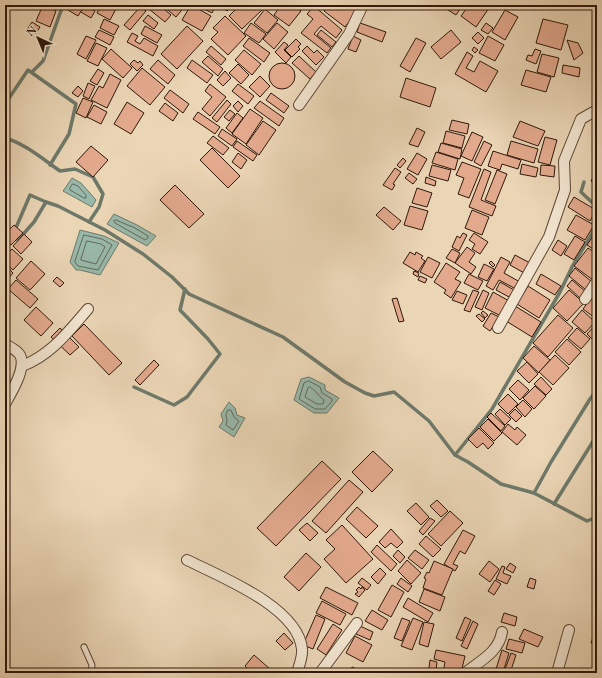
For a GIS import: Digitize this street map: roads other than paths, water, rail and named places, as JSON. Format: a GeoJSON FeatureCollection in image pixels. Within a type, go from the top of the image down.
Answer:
{"type":"FeatureCollection","features":[{"type":"Feature","properties":{"kind":"street"},"geometry":{"type":"LineString","coordinates":[[299,105],[349,34],[364,5]]}},
{"type":"Feature","properties":{"kind":"street"},"geometry":{"type":"LineString","coordinates":[[498,328],[549,238],[565,190],[564,161],[581,119],[597,110]]}},
{"type":"Feature","properties":{"kind":"street"},"geometry":{"type":"LineString","coordinates":[[585,299],[597,281]]}},
{"type":"Feature","properties":{"kind":"street"},"geometry":{"type":"LineString","coordinates":[[22,366],[35,362],[50,351],[88,309]]}},
{"type":"Feature","properties":{"kind":"street"},"geometry":{"type":"LineString","coordinates":[[5,344],[20,354],[22,360],[19,377],[5,404]]}},
{"type":"Feature","properties":{"kind":"street"},"geometry":{"type":"LineString","coordinates":[[187,560],[248,591],[269,604],[289,620],[296,631],[303,650],[297,673]]}},
{"type":"Feature","properties":{"kind":"street"},"geometry":{"type":"LineString","coordinates":[[320,673],[357,623]]}},
{"type":"Feature","properties":{"kind":"street"},"geometry":{"type":"LineString","coordinates":[[557,673],[568,630]]}},
{"type":"Feature","properties":{"kind":"street"},"geometry":{"type":"LineString","coordinates":[[466,673],[496,649],[502,632]]}},
{"type":"Feature","properties":{"kind":"lane"},"geometry":{"type":"LineString","coordinates":[[84,647],[92,665],[91,673]]}},
{"type":"Feature","properties":{"kind":"water"},"geometry":{"type":"Polygon","coordinates":[[[72,178],[81,183],[96,200],[92,207],[63,191],[72,178]]]}},
{"type":"Feature","properties":{"kind":"water"},"geometry":{"type":"Polygon","coordinates":[[[114,214],[156,236],[147,246],[107,224],[114,214]]]}},
{"type":"Feature","properties":{"kind":"water"},"geometry":{"type":"Polygon","coordinates":[[[80,230],[104,236],[119,243],[100,275],[76,270],[70,262],[80,230]]]}},
{"type":"Feature","properties":{"kind":"water"},"geometry":{"type":"Polygon","coordinates":[[[309,377],[325,385],[325,390],[339,398],[327,413],[314,413],[294,400],[301,379],[309,377]]]}},
{"type":"Feature","properties":{"kind":"water"},"geometry":{"type":"Polygon","coordinates":[[[229,402],[235,408],[237,415],[245,418],[234,437],[219,427],[223,421],[221,414],[229,402]]]}},
{"type":"Feature","properties":{"kind":"waterway"},"geometry":{"type":"LineString","coordinates":[[32,72],[43,61],[63,5]]}},
{"type":"Feature","properties":{"kind":"waterway"},"geometry":{"type":"LineString","coordinates":[[5,104],[28,70],[76,104],[69,134],[50,165]]}},
{"type":"Feature","properties":{"kind":"waterway"},"geometry":{"type":"LineString","coordinates":[[5,138],[27,148],[60,171],[75,169],[93,177],[103,194],[99,207],[89,222]]}},
{"type":"Feature","properties":{"kind":"waterway"},"geometry":{"type":"LineString","coordinates":[[584,182],[581,192],[597,207]]}},
{"type":"Feature","properties":{"kind":"waterway"},"geometry":{"type":"LineString","coordinates":[[15,230],[30,195],[46,202]]}},
{"type":"Feature","properties":{"kind":"waterway"},"geometry":{"type":"LineString","coordinates":[[18,240],[34,222],[46,202],[58,206],[105,230],[143,254],[172,277],[189,294],[283,337],[345,382],[365,393],[374,396],[394,392],[429,421],[455,455],[501,484],[534,493],[587,521],[597,517]]}},
{"type":"Feature","properties":{"kind":"waterway"},"geometry":{"type":"LineString","coordinates":[[455,455],[492,409],[597,225]]}},
{"type":"Feature","properties":{"kind":"waterway"},"geometry":{"type":"LineString","coordinates":[[134,387],[174,405],[187,397],[220,354],[208,339],[180,310],[185,289]]}},
{"type":"Feature","properties":{"kind":"waterway"},"geometry":{"type":"LineString","coordinates":[[534,493],[551,462],[597,390]]}},
{"type":"Feature","properties":{"kind":"waterway"},"geometry":{"type":"LineString","coordinates":[[554,504],[597,435]]}},
{"type":"Feature","properties":{"kind":"waterway"},"geometry":{"type":"LineString","coordinates":[[597,503],[594,505],[597,513]]}}]}
